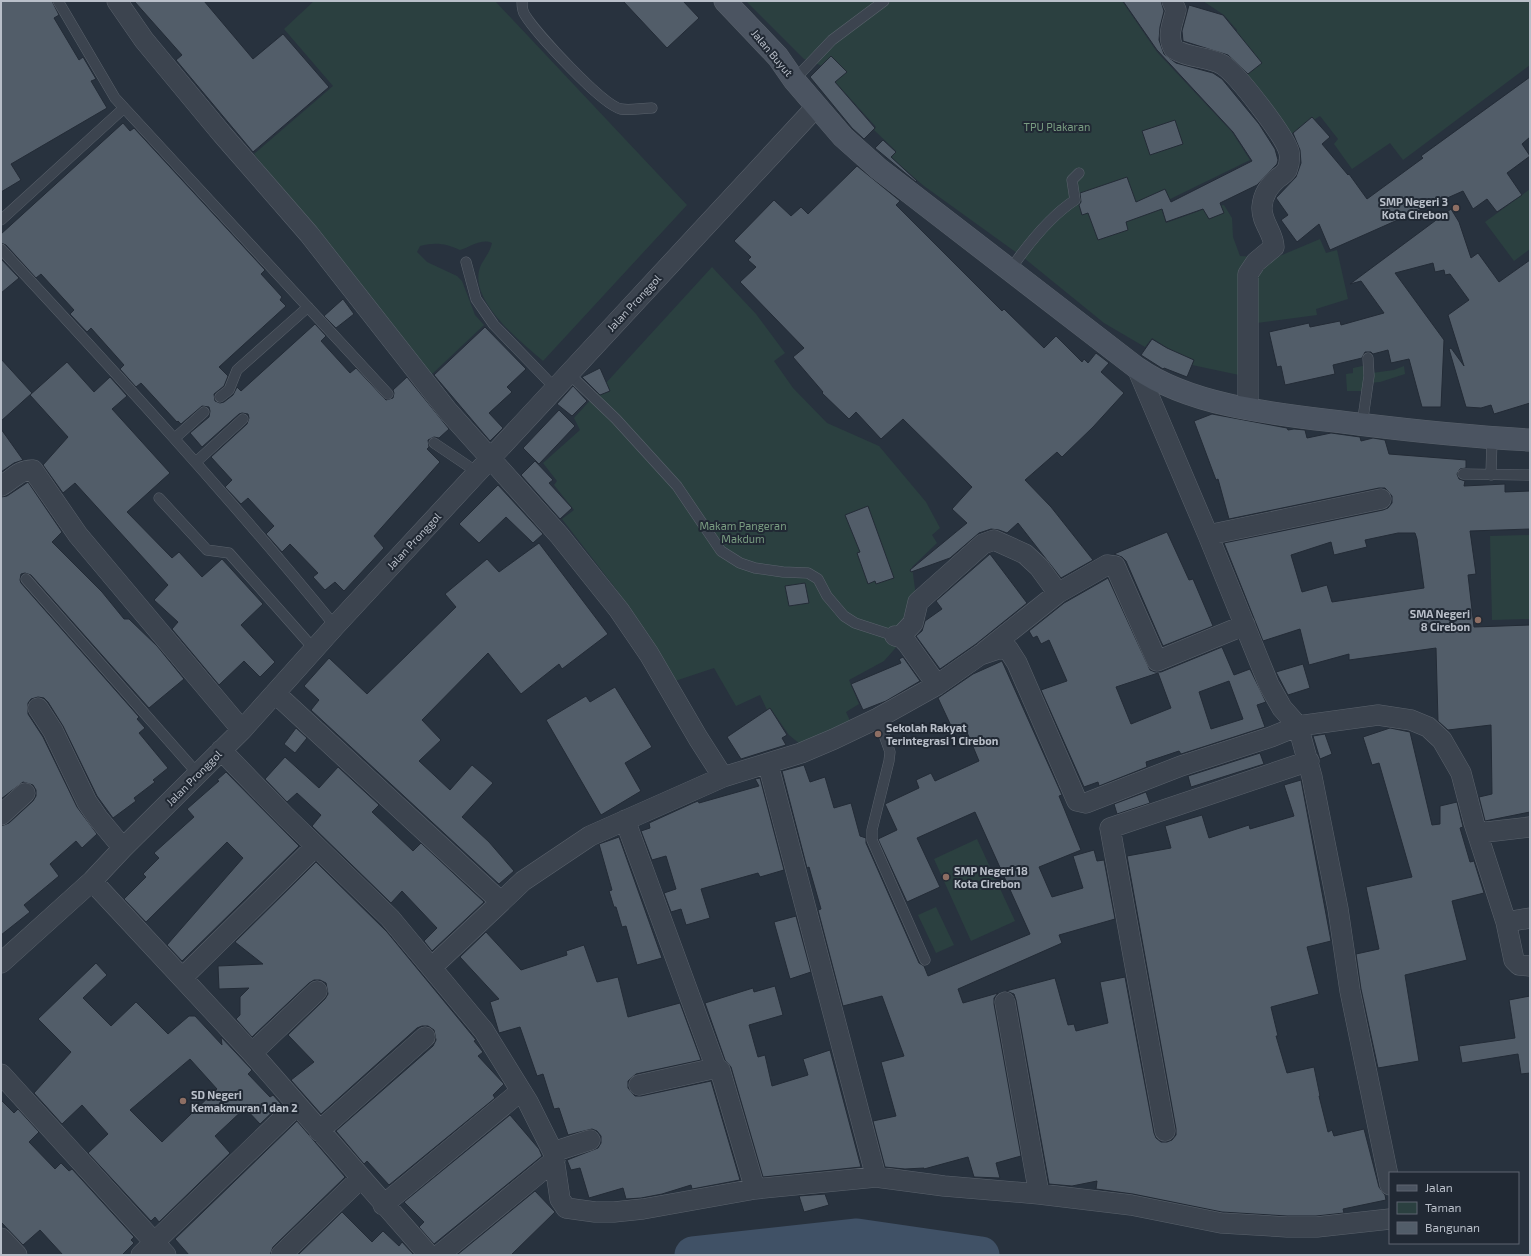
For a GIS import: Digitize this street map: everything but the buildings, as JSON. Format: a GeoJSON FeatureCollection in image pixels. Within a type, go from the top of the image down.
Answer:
{"type":"FeatureCollection","features":[{"type":"Feature","properties":{"kind":"street"},"geometry":{"type":"LineString","coordinates":[[117,1],[149,45],[222,134],[309,234],[447,410],[484,465],[559,535],[619,610],[649,654],[698,738],[723,777]]}},
{"type":"Feature","properties":{"kind":"street","name":"Jalan Buyut"},"geometry":{"type":"LineString","coordinates":[[725,1],[778,57],[794,80],[843,137],[879,169],[1137,368],[1163,384],[1179,391],[1291,417],[1492,438],[1530,440]]}},
{"type":"Feature","properties":{"kind":"street"},"geometry":{"type":"LineString","coordinates":[[1172,1],[1176,10],[1170,30],[1170,38],[1174,49],[1189,57],[1214,61],[1225,67],[1259,104],[1289,151],[1290,158],[1286,171],[1268,188],[1262,206],[1262,215],[1274,242],[1274,247],[1256,262],[1248,274],[1248,408]]}},
{"type":"Feature","properties":{"kind":"street","name":"Jalan Pronggol"},"geometry":{"type":"LineString","coordinates":[[1,963],[92,881],[123,848],[242,730],[335,626],[816,107]]}},
{"type":"Feature","properties":{"kind":"street"},"geometry":{"type":"LineString","coordinates":[[1137,368],[1208,535],[1269,685],[1282,708],[1298,726],[1309,761],[1338,909],[1350,991],[1389,1180]]}},
{"type":"Feature","properties":{"kind":"street"},"geometry":{"type":"LineString","coordinates":[[1,486],[22,471],[26,469],[33,470],[78,535],[242,730]]}},
{"type":"Feature","properties":{"kind":"street"},"geometry":{"type":"LineString","coordinates":[[1208,535],[1381,499]]}},
{"type":"Feature","properties":{"kind":"street"},"geometry":{"type":"LineString","coordinates":[[937,686],[907,643],[898,637],[913,623],[918,602],[983,544],[994,540],[1025,554],[1039,567],[1058,593]]}},
{"type":"Feature","properties":{"kind":"street"},"geometry":{"type":"LineString","coordinates":[[432,967],[524,881],[590,836],[723,777],[801,753],[878,718],[937,686],[980,655],[1058,593],[1107,565],[1116,566],[1157,661],[1244,625]]}},
{"type":"Feature","properties":{"kind":"street"},"geometry":{"type":"LineString","coordinates":[[980,655],[998,649],[1008,649],[1017,663],[1077,801],[1086,803],[1181,766],[1271,737],[1298,726],[1378,715],[1411,720],[1428,727],[1442,740],[1461,773],[1506,922],[1514,960],[1519,965],[1530,966]]}},
{"type":"Feature","properties":{"kind":"street"},"geometry":{"type":"LineString","coordinates":[[275,694],[501,902]]}},
{"type":"Feature","properties":{"kind":"street"},"geometry":{"type":"LineString","coordinates":[[38,708],[53,731],[87,802],[123,848]]}},
{"type":"Feature","properties":{"kind":"street"},"geometry":{"type":"LineString","coordinates":[[221,750],[390,918],[484,1031],[521,1091],[554,1156],[560,1199],[566,1208],[595,1212],[643,1209],[755,1188],[876,1177],[944,1186],[1039,1194],[1131,1205],[1221,1223],[1287,1227],[1317,1227],[1389,1219]]}},
{"type":"Feature","properties":{"kind":"street"},"geometry":{"type":"LineString","coordinates":[[1165,1132],[1110,828],[1309,761]]}},
{"type":"Feature","properties":{"kind":"street"},"geometry":{"type":"LineString","coordinates":[[768,764],[876,1177]]}},
{"type":"Feature","properties":{"kind":"street"},"geometry":{"type":"LineString","coordinates":[[1,815],[25,793]]}},
{"type":"Feature","properties":{"kind":"street"},"geometry":{"type":"LineString","coordinates":[[625,820],[716,1068],[720,1070],[755,1188]]}},
{"type":"Feature","properties":{"kind":"street"},"geometry":{"type":"LineString","coordinates":[[1478,833],[1530,827]]}},
{"type":"Feature","properties":{"kind":"street"},"geometry":{"type":"LineString","coordinates":[[183,977],[316,846]]}},
{"type":"Feature","properties":{"kind":"street"},"geometry":{"type":"LineString","coordinates":[[92,881],[183,977],[252,1053],[296,1106],[429,1255]]}},
{"type":"Feature","properties":{"kind":"street"},"geometry":{"type":"LineString","coordinates":[[1506,922],[1530,918]]}},
{"type":"Feature","properties":{"kind":"street"},"geometry":{"type":"LineString","coordinates":[[252,1053],[317,991]]}},
{"type":"Feature","properties":{"kind":"street"},"geometry":{"type":"LineString","coordinates":[[1005,1002],[1039,1194]]}},
{"type":"Feature","properties":{"kind":"street"},"geometry":{"type":"LineString","coordinates":[[319,1131],[425,1036]]}},
{"type":"Feature","properties":{"kind":"street"},"geometry":{"type":"LineString","coordinates":[[638,1085],[716,1068]]}},
{"type":"Feature","properties":{"kind":"street"},"geometry":{"type":"LineString","coordinates":[[1,1074],[154,1251],[296,1106]]}},
{"type":"Feature","properties":{"kind":"street"},"geometry":{"type":"LineString","coordinates":[[383,1205],[521,1091]]}},
{"type":"Feature","properties":{"kind":"street"},"geometry":{"type":"LineString","coordinates":[[439,1255],[554,1156],[590,1140]]}},
{"type":"Feature","properties":{"kind":"street"},"geometry":{"type":"LineString","coordinates":[[281,1255],[361,1178]]}},
{"type":"Feature","properties":{"kind":"street"},"geometry":{"type":"LineString","coordinates":[[1,1238],[17,1255]]}},
{"type":"Feature","properties":{"kind":"lane"},"geometry":{"type":"LineString","coordinates":[[58,1],[115,98],[388,394]]}},
{"type":"Feature","properties":{"kind":"lane"},"geometry":{"type":"LineString","coordinates":[[522,1],[524,15],[536,30],[598,95],[620,109],[652,108]]}},
{"type":"Feature","properties":{"kind":"lane"},"geometry":{"type":"LineString","coordinates":[[794,80],[832,40],[884,1]]}},
{"type":"Feature","properties":{"kind":"lane"},"geometry":{"type":"LineString","coordinates":[[1,220],[124,108]]}},
{"type":"Feature","properties":{"kind":"lane"},"geometry":{"type":"LineString","coordinates":[[1010,270],[1026,247],[1063,208],[1075,200],[1072,180],[1079,173]]}},
{"type":"Feature","properties":{"kind":"lane"},"geometry":{"type":"LineString","coordinates":[[1,248],[175,438],[289,569],[335,626]]}},
{"type":"Feature","properties":{"kind":"lane"},"geometry":{"type":"LineString","coordinates":[[466,262],[476,299],[494,325],[555,388]]}},
{"type":"Feature","properties":{"kind":"lane"},"geometry":{"type":"LineString","coordinates":[[220,398],[228,390],[237,370],[308,307]]}},
{"type":"Feature","properties":{"kind":"lane"},"geometry":{"type":"LineString","coordinates":[[1362,425],[1369,376],[1368,358]]}},
{"type":"Feature","properties":{"kind":"lane"},"geometry":{"type":"LineString","coordinates":[[568,374],[616,419],[678,486],[720,551],[740,563],[755,568],[783,572],[808,573],[818,579],[827,596],[844,616],[855,623],[898,637]]}},
{"type":"Feature","properties":{"kind":"lane"},"geometry":{"type":"LineString","coordinates":[[175,438],[204,412]]}},
{"type":"Feature","properties":{"kind":"lane"},"geometry":{"type":"LineString","coordinates":[[196,462],[243,419]]}},
{"type":"Feature","properties":{"kind":"lane"},"geometry":{"type":"LineString","coordinates":[[1491,475],[1492,438]]}},
{"type":"Feature","properties":{"kind":"lane"},"geometry":{"type":"LineString","coordinates":[[434,443],[484,465]]}},
{"type":"Feature","properties":{"kind":"lane"},"geometry":{"type":"LineString","coordinates":[[1462,474],[1530,475]]}},
{"type":"Feature","properties":{"kind":"lane"},"geometry":{"type":"LineString","coordinates":[[159,498],[207,550],[229,553],[314,649]]}},
{"type":"Feature","properties":{"kind":"lane"},"geometry":{"type":"LineString","coordinates":[[26,579],[198,774]]}},
{"type":"Feature","properties":{"kind":"lane"},"geometry":{"type":"LineString","coordinates":[[878,718],[890,752],[872,830],[872,840],[925,960]]}},
{"type":"Feature","properties":{"kind":"green space"},"geometry":{"type":"Polygon","coordinates":[[[314,1],[495,1],[687,205],[543,361],[511,333],[490,309],[483,296],[479,283],[479,271],[492,243],[480,242],[460,250],[440,244],[430,244],[420,246],[417,252],[427,262],[457,276],[462,281],[475,315],[484,325],[430,376],[254,154],[333,86],[284,29],[314,1]]]}},
{"type":"Feature","properties":{"kind":"green space","name":"TPU Plakaran"},"geometry":{"type":"Polygon","coordinates":[[[746,1],[1122,1],[1157,52],[1232,132],[1250,160],[1160,204],[1166,223],[1210,207],[1224,205],[1232,218],[1233,237],[1240,256],[1275,258],[1320,239],[1326,253],[1337,250],[1348,299],[1316,309],[1317,315],[1242,325],[1244,376],[1192,365],[1194,360],[1174,352],[1152,338],[1145,347],[1104,323],[1024,258],[924,186],[891,158],[896,151],[874,130],[876,127],[820,65],[804,59],[746,1]]]}},
{"type":"Feature","properties":{"kind":"green space"},"geometry":{"type":"Polygon","coordinates":[[[1203,1],[1530,1],[1530,65],[1403,160],[1390,143],[1352,169],[1334,144],[1338,139],[1320,116],[1289,135],[1228,65],[1237,30],[1224,15],[1203,1]]]}},
{"type":"Feature","properties":{"kind":"green space"},"geometry":{"type":"Polygon","coordinates":[[[1530,189],[1530,249],[1514,261],[1485,222],[1530,189]]]}},
{"type":"Feature","properties":{"kind":"green space","name":"Makam Pangeran Makdum"},"geometry":{"type":"Polygon","coordinates":[[[712,267],[756,314],[785,353],[774,361],[793,388],[827,423],[879,446],[926,502],[940,528],[932,535],[937,543],[912,567],[916,596],[900,643],[884,661],[849,680],[859,704],[846,712],[851,723],[800,744],[789,735],[771,709],[767,710],[760,695],[736,706],[714,668],[669,683],[616,589],[562,519],[574,510],[554,485],[557,481],[543,463],[580,430],[574,418],[712,267]]]}},
{"type":"Feature","properties":{"kind":"green space"},"geometry":{"type":"Polygon","coordinates":[[[1367,365],[1372,373],[1394,370],[1404,366],[1405,374],[1380,382],[1368,383],[1367,391],[1347,391],[1346,374],[1353,373],[1353,368],[1367,365]]]}},
{"type":"Feature","properties":{"kind":"green space"},"geometry":{"type":"Polygon","coordinates":[[[1530,535],[1530,619],[1492,620],[1490,536],[1530,535]]]}},
{"type":"Feature","properties":{"kind":"green space"},"geometry":{"type":"Polygon","coordinates":[[[977,839],[1015,921],[971,941],[934,859],[977,839]]]}},
{"type":"Feature","properties":{"kind":"green space"},"geometry":{"type":"Polygon","coordinates":[[[936,907],[954,945],[936,953],[918,915],[936,907]]]}},
{"type":"Feature","properties":{"kind":"waterway"},"geometry":{"type":"LineString","coordinates":[[693,1255],[857,1237],[981,1255]]}},
{"type":"Feature","properties":{"kind":"place","name":"SMP Negeri 3 Kota Cirebon"},"geometry":{"type":"Point","coordinates":[1456,208]}},
{"type":"Feature","properties":{"kind":"place","name":"SMA Negeri 8 Cirebon"},"geometry":{"type":"Point","coordinates":[1478,620]}},
{"type":"Feature","properties":{"kind":"place","name":"Sekolah Rakyat Terintegrasi 1 Cirebon"},"geometry":{"type":"Point","coordinates":[878,734]}},
{"type":"Feature","properties":{"kind":"place","name":"SMP Negeri 18 Kota Cirebon"},"geometry":{"type":"Point","coordinates":[946,877]}},
{"type":"Feature","properties":{"kind":"place","name":"SD Negeri Kemakmuran 1 dan 2"},"geometry":{"type":"Point","coordinates":[183,1101]}}]}
